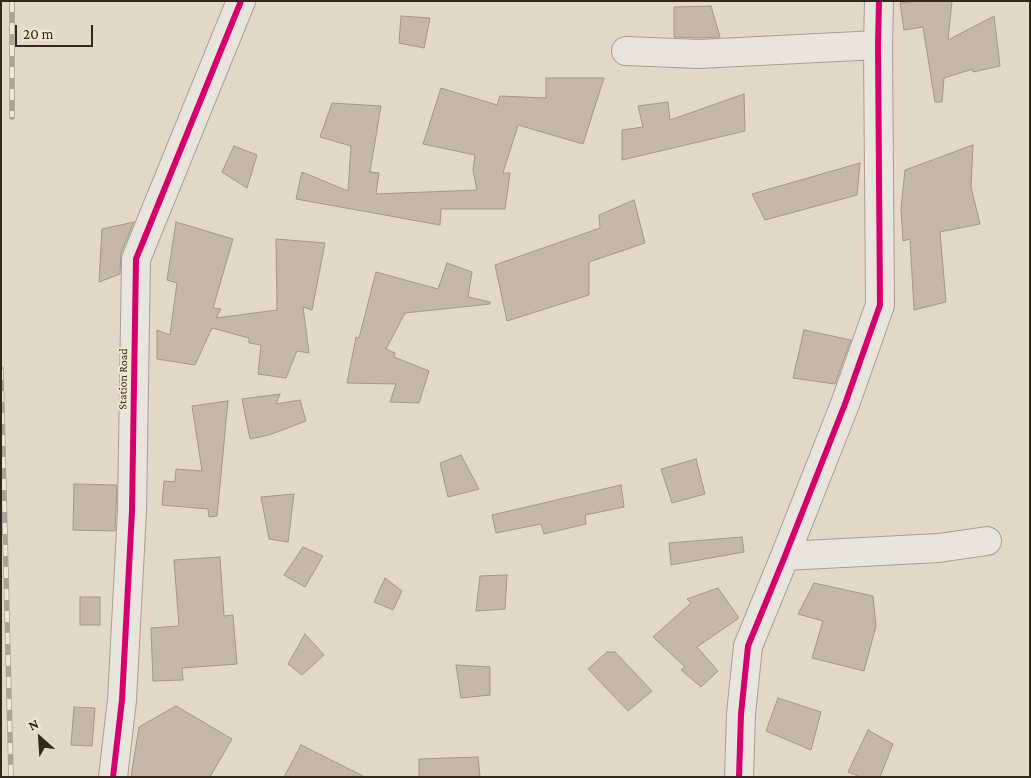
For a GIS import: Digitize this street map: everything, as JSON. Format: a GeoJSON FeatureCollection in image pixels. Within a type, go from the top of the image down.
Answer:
{"type":"FeatureCollection","features":[{"type":"Feature","properties":{"kind":"street","name":"Station Road"},"geometry":{"type":"LineString","coordinates":[[113,777],[122,700],[132,511],[136,259],[241,1]]}},
{"type":"Feature","properties":{"kind":"street"},"geometry":{"type":"LineString","coordinates":[[739,777],[741,714],[748,646],[846,404],[880,305],[879,1]]}},
{"type":"Feature","properties":{"kind":"street"},"geometry":{"type":"LineString","coordinates":[[626,50],[699,54],[878,45]]}},
{"type":"Feature","properties":{"kind":"street"},"geometry":{"type":"LineString","coordinates":[[786,556],[939,548],[987,542]]}},
{"type":"Feature","properties":{"kind":"building"},"geometry":{"type":"Polygon","coordinates":[[[952,1],[948,40],[994,16],[1000,66],[973,72],[973,69],[944,78],[942,102],[935,102],[923,27],[904,30],[900,3],[952,1]]]}},
{"type":"Feature","properties":{"kind":"building"},"geometry":{"type":"Polygon","coordinates":[[[711,6],[720,37],[674,37],[674,7],[711,6]]]}},
{"type":"Feature","properties":{"kind":"building"},"geometry":{"type":"Polygon","coordinates":[[[401,16],[430,18],[424,48],[399,43],[401,16]]]}},
{"type":"Feature","properties":{"kind":"building"},"geometry":{"type":"Polygon","coordinates":[[[546,78],[604,78],[583,144],[518,125],[503,173],[510,173],[505,209],[441,209],[440,225],[296,199],[302,172],[348,191],[351,146],[320,137],[332,103],[381,106],[370,172],[379,173],[376,194],[477,190],[473,170],[475,155],[423,144],[441,88],[497,105],[500,96],[546,98],[546,78]]]}},
{"type":"Feature","properties":{"kind":"building"},"geometry":{"type":"Polygon","coordinates":[[[744,94],[745,131],[622,160],[622,130],[643,127],[638,106],[668,102],[670,120],[744,94]]]}},
{"type":"Feature","properties":{"kind":"building"},"geometry":{"type":"Polygon","coordinates":[[[973,145],[971,187],[980,224],[940,232],[946,302],[914,310],[910,239],[903,241],[901,209],[905,170],[973,145]]]}},
{"type":"Feature","properties":{"kind":"building"},"geometry":{"type":"Polygon","coordinates":[[[234,146],[257,155],[247,188],[222,172],[234,146]]]}},
{"type":"Feature","properties":{"kind":"building"},"geometry":{"type":"Polygon","coordinates":[[[860,163],[857,195],[765,220],[752,194],[860,163]]]}},
{"type":"Feature","properties":{"kind":"building"},"geometry":{"type":"Polygon","coordinates":[[[634,200],[645,243],[589,262],[589,295],[507,321],[495,265],[600,228],[599,215],[634,200]]]}},
{"type":"Feature","properties":{"kind":"building"},"geometry":{"type":"Polygon","coordinates":[[[134,222],[121,253],[120,274],[99,282],[102,229],[134,222]]]}},
{"type":"Feature","properties":{"kind":"building"},"geometry":{"type":"Polygon","coordinates":[[[176,222],[233,239],[213,308],[221,309],[216,318],[277,310],[276,239],[325,243],[312,310],[303,307],[309,353],[297,351],[286,378],[258,374],[261,345],[249,343],[249,338],[212,328],[195,365],[157,359],[157,330],[170,335],[177,283],[167,280],[176,222]]]}},
{"type":"Feature","properties":{"kind":"building"},"geometry":{"type":"Polygon","coordinates":[[[447,263],[472,272],[468,297],[490,302],[490,304],[405,313],[386,349],[395,353],[394,357],[429,371],[419,403],[390,402],[396,384],[347,383],[356,337],[359,338],[376,272],[438,289],[447,263]]]}},
{"type":"Feature","properties":{"kind":"building"},"geometry":{"type":"Polygon","coordinates":[[[804,330],[851,340],[835,384],[793,378],[804,330]]]}},
{"type":"Feature","properties":{"kind":"building"},"geometry":{"type":"Polygon","coordinates":[[[280,394],[276,404],[300,400],[306,421],[269,435],[250,439],[242,399],[280,394]]]}},
{"type":"Feature","properties":{"kind":"building"},"geometry":{"type":"Polygon","coordinates":[[[228,401],[217,516],[209,517],[208,509],[162,505],[164,481],[175,482],[176,469],[202,471],[192,406],[228,401]]]}},
{"type":"Feature","properties":{"kind":"building"},"geometry":{"type":"Polygon","coordinates":[[[461,455],[479,489],[448,497],[440,463],[461,455]]]}},
{"type":"Feature","properties":{"kind":"building"},"geometry":{"type":"Polygon","coordinates":[[[696,459],[705,494],[672,503],[661,469],[696,459]]]}},
{"type":"Feature","properties":{"kind":"building"},"geometry":{"type":"Polygon","coordinates":[[[74,484],[117,485],[115,531],[73,530],[74,484]]]}},
{"type":"Feature","properties":{"kind":"building"},"geometry":{"type":"Polygon","coordinates":[[[621,485],[624,507],[585,515],[586,524],[544,534],[541,524],[496,533],[492,515],[621,485]]]}},
{"type":"Feature","properties":{"kind":"building"},"geometry":{"type":"Polygon","coordinates":[[[294,494],[288,542],[269,539],[261,497],[294,494]]]}},
{"type":"Feature","properties":{"kind":"building"},"geometry":{"type":"Polygon","coordinates":[[[742,537],[744,552],[671,565],[669,543],[742,537]]]}},
{"type":"Feature","properties":{"kind":"building"},"geometry":{"type":"Polygon","coordinates":[[[303,547],[323,556],[305,587],[284,575],[303,547]]]}},
{"type":"Feature","properties":{"kind":"building"},"geometry":{"type":"Polygon","coordinates":[[[220,557],[224,616],[233,615],[237,664],[182,668],[183,680],[153,681],[151,628],[179,626],[174,560],[220,557]]]}},
{"type":"Feature","properties":{"kind":"building"},"geometry":{"type":"Polygon","coordinates":[[[507,575],[505,609],[476,611],[480,576],[507,575]]]}},
{"type":"Feature","properties":{"kind":"building"},"geometry":{"type":"Polygon","coordinates":[[[385,578],[402,591],[393,610],[374,602],[385,578]]]}},
{"type":"Feature","properties":{"kind":"building"},"geometry":{"type":"Polygon","coordinates":[[[814,583],[873,596],[876,626],[864,671],[812,658],[823,621],[798,614],[814,583]]]}},
{"type":"Feature","properties":{"kind":"building"},"geometry":{"type":"Polygon","coordinates":[[[718,588],[739,618],[697,647],[718,671],[701,687],[681,670],[685,667],[653,637],[691,603],[687,599],[718,588]]]}},
{"type":"Feature","properties":{"kind":"building"},"geometry":{"type":"Polygon","coordinates":[[[80,597],[100,597],[100,625],[80,625],[80,597]]]}},
{"type":"Feature","properties":{"kind":"building"},"geometry":{"type":"Polygon","coordinates":[[[305,634],[324,655],[302,675],[288,664],[305,634]]]}},
{"type":"Feature","properties":{"kind":"building"},"geometry":{"type":"Polygon","coordinates":[[[607,652],[615,652],[652,691],[628,711],[588,669],[607,652]]]}},
{"type":"Feature","properties":{"kind":"building"},"geometry":{"type":"Polygon","coordinates":[[[456,665],[490,667],[490,695],[461,698],[456,665]]]}},
{"type":"Feature","properties":{"kind":"building"},"geometry":{"type":"Polygon","coordinates":[[[778,698],[821,712],[811,750],[766,731],[778,698]]]}},
{"type":"Feature","properties":{"kind":"building"},"geometry":{"type":"Polygon","coordinates":[[[176,706],[232,739],[210,777],[131,777],[139,727],[176,706]]]}},
{"type":"Feature","properties":{"kind":"building"},"geometry":{"type":"Polygon","coordinates":[[[74,707],[95,708],[92,746],[71,745],[74,707]]]}},
{"type":"Feature","properties":{"kind":"building"},"geometry":{"type":"Polygon","coordinates":[[[868,730],[893,744],[880,777],[861,777],[848,772],[868,730]]]}},
{"type":"Feature","properties":{"kind":"building"},"geometry":{"type":"Polygon","coordinates":[[[301,745],[365,777],[284,777],[301,745]]]}},
{"type":"Feature","properties":{"kind":"building"},"geometry":{"type":"Polygon","coordinates":[[[478,757],[480,777],[419,777],[419,759],[478,757]]]}},
{"type":"Feature","properties":{"kind":"railway"},"geometry":{"type":"LineString","coordinates":[[12,1],[12,117]]}},
{"type":"Feature","properties":{"kind":"railway"},"geometry":{"type":"LineString","coordinates":[[1,369],[11,777]]}},
{"type":"Feature","properties":{"kind":"cycle path"},"geometry":{"type":"LineString","coordinates":[[113,777],[122,700],[132,511],[136,259],[241,1]]}},
{"type":"Feature","properties":{"kind":"cycle path"},"geometry":{"type":"LineString","coordinates":[[739,777],[741,714],[748,646],[845,404],[880,305],[879,1]]}}]}
